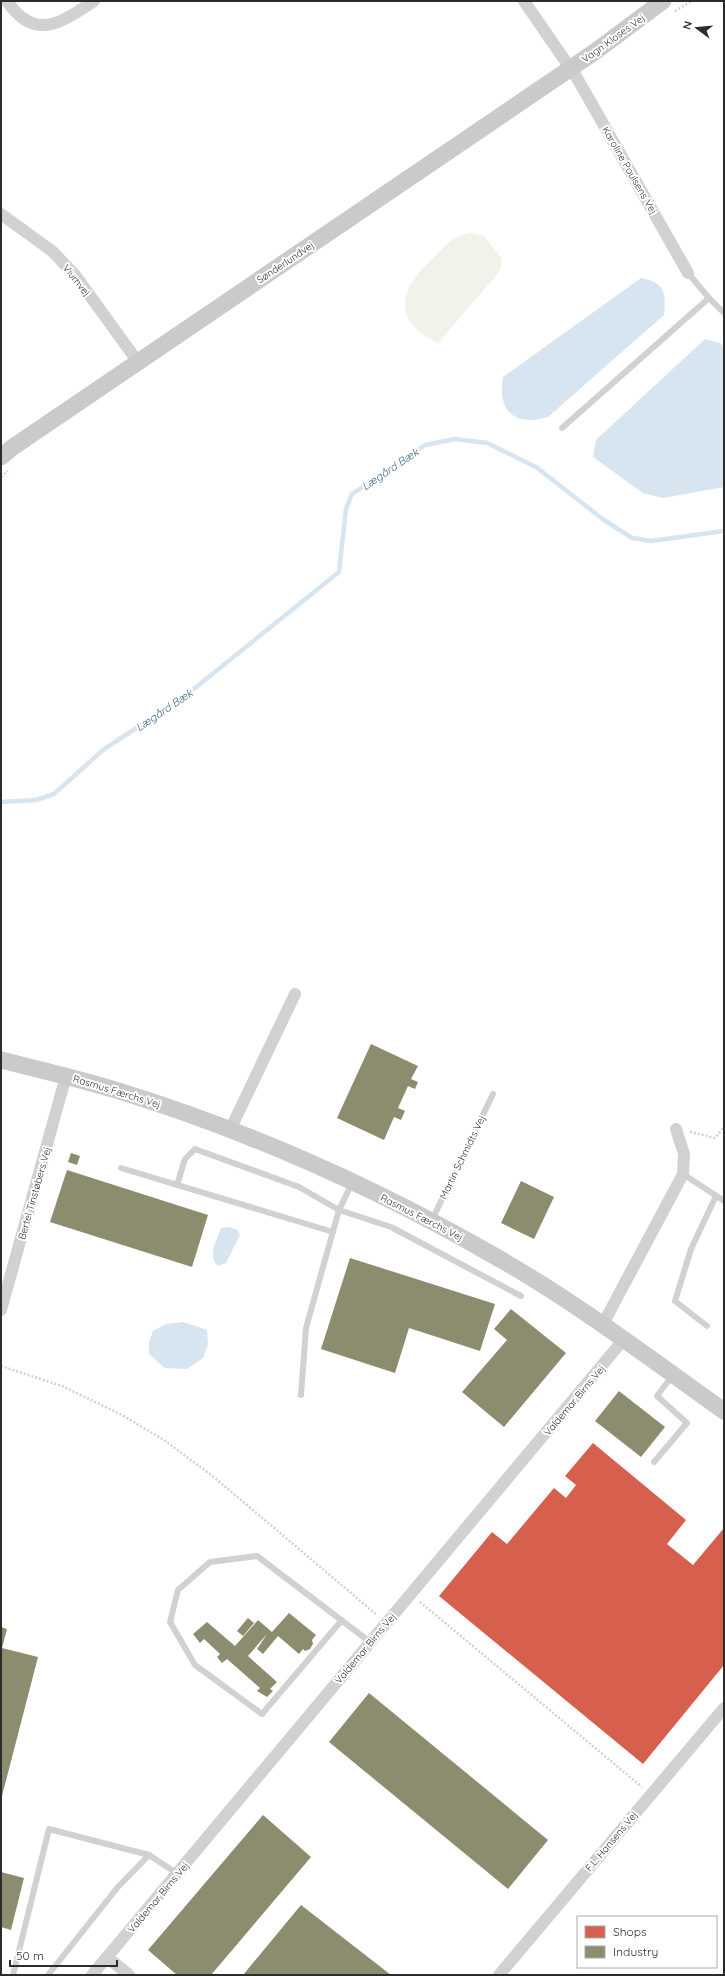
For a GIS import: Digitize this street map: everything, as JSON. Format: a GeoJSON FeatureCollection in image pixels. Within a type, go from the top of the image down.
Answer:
{"type":"FeatureCollection","features":[{"type":"Feature","properties":{"kind":"street"},"geometry":{"type":"LineString","coordinates":[[7,1],[22,18],[32,23],[44,26],[59,23],[94,1]]}},
{"type":"Feature","properties":{"kind":"street","name":"Vagn Kloses Vej"},"geometry":{"type":"LineString","coordinates":[[524,1],[571,68],[663,1]]}},
{"type":"Feature","properties":{"kind":"street","name":"Karoline Poulsens Vej"},"geometry":{"type":"LineString","coordinates":[[571,68],[688,273]]}},
{"type":"Feature","properties":{"kind":"street","name":"Sønderlundvej"},"geometry":{"type":"LineString","coordinates":[[1,457],[13,447],[571,68]]}},
{"type":"Feature","properties":{"kind":"street","name":"Viumvej"},"geometry":{"type":"LineString","coordinates":[[1,214],[52,252],[75,275],[138,362]]}},
{"type":"Feature","properties":{"kind":"street"},"geometry":{"type":"LineString","coordinates":[[230,1130],[295,994]]}},
{"type":"Feature","properties":{"kind":"street","name":"Rasmus Færchs Vej"},"geometry":{"type":"LineString","coordinates":[[1,1060],[66,1076],[169,1107],[313,1163],[432,1221],[492,1254],[603,1324],[724,1411]]}},
{"type":"Feature","properties":{"kind":"street","name":"Bertel Tinstøbers Vej"},"geometry":{"type":"LineString","coordinates":[[1,1310],[66,1076]]}},
{"type":"Feature","properties":{"kind":"street"},"geometry":{"type":"LineString","coordinates":[[603,1324],[683,1174],[684,1154],[676,1129]]}},
{"type":"Feature","properties":{"kind":"street","name":"Valdemar Birns Vej"},"geometry":{"type":"LineString","coordinates":[[92,1975],[624,1340]]}},
{"type":"Feature","properties":{"kind":"street","name":"F.L. Hansens Vej"},"geometry":{"type":"LineString","coordinates":[[499,1975],[724,1708]]}},
{"type":"Feature","properties":{"kind":"street"},"geometry":{"type":"LineString","coordinates":[[107,1957],[129,1975]]}},
{"type":"Feature","properties":{"kind":"lane"},"geometry":{"type":"LineString","coordinates":[[688,273],[724,313]]}},
{"type":"Feature","properties":{"kind":"lane"},"geometry":{"type":"LineString","coordinates":[[562,428],[709,298]]}},
{"type":"Feature","properties":{"kind":"lane","name":"Martin Schmidts Vej"},"geometry":{"type":"LineString","coordinates":[[432,1221],[493,1094]]}},
{"type":"Feature","properties":{"kind":"lane"},"geometry":{"type":"LineString","coordinates":[[177,1185],[185,1159],[194,1149],[299,1188],[339,1210],[391,1227],[521,1296]]}},
{"type":"Feature","properties":{"kind":"lane"},"geometry":{"type":"LineString","coordinates":[[121,1168],[333,1232]]}},
{"type":"Feature","properties":{"kind":"lane"},"geometry":{"type":"LineString","coordinates":[[683,1174],[724,1201]]}},
{"type":"Feature","properties":{"kind":"lane"},"geometry":{"type":"LineString","coordinates":[[301,1395],[306,1328],[339,1210],[352,1183]]}},
{"type":"Feature","properties":{"kind":"lane"},"geometry":{"type":"LineString","coordinates":[[707,1326],[675,1301],[691,1249],[716,1196]]}},
{"type":"Feature","properties":{"kind":"lane"},"geometry":{"type":"LineString","coordinates":[[654,1462],[687,1423],[657,1396],[673,1375]]}},
{"type":"Feature","properties":{"kind":"lane"},"geometry":{"type":"LineString","coordinates":[[342,1620],[262,1714],[195,1665],[170,1622],[178,1590],[210,1562],[257,1556],[342,1620],[370,1642]]}},
{"type":"Feature","properties":{"kind":"lane"},"geometry":{"type":"LineString","coordinates":[[12,1975],[49,1829],[149,1855],[178,1874]]}},
{"type":"Feature","properties":{"kind":"lane"},"geometry":{"type":"LineString","coordinates":[[48,1975],[117,1888],[149,1855]]}},
{"type":"Feature","properties":{"kind":"path"},"geometry":{"type":"LineString","coordinates":[[676,1129],[715,1138],[724,1127]]}},
{"type":"Feature","properties":{"kind":"path"},"geometry":{"type":"LineString","coordinates":[[1,1366],[62,1386],[122,1415],[164,1440],[215,1478],[386,1623]]}},
{"type":"Feature","properties":{"kind":"path"},"geometry":{"type":"LineString","coordinates":[[410,1594],[651,1794]]}},
{"type":"Feature","properties":{"kind":"shaded area"},"geometry":{"type":"Polygon","coordinates":[[[470,233],[484,236],[502,259],[500,271],[438,343],[422,333],[412,324],[406,314],[405,303],[407,292],[413,281],[422,270],[446,245],[458,237],[470,233]]]}},
{"type":"Feature","properties":{"kind":"shaded area"},"geometry":{"type":"Polygon","coordinates":[[[641,278],[655,283],[662,290],[665,300],[664,315],[548,417],[536,420],[526,420],[511,414],[506,408],[503,399],[503,377],[641,278]]]}},
{"type":"Feature","properties":{"kind":"shaded area"},"geometry":{"type":"Polygon","coordinates":[[[705,339],[720,343],[724,347],[724,487],[663,498],[643,493],[593,457],[596,440],[705,339]]]}},
{"type":"Feature","properties":{"kind":"shaded area"},"geometry":{"type":"Polygon","coordinates":[[[229,1227],[238,1230],[240,1235],[226,1263],[218,1266],[213,1258],[214,1248],[221,1228],[229,1227]]]}},
{"type":"Feature","properties":{"kind":"shaded area"},"geometry":{"type":"Polygon","coordinates":[[[183,1322],[207,1330],[208,1344],[203,1358],[187,1369],[165,1368],[149,1354],[149,1342],[153,1331],[166,1324],[183,1322]]]}},
{"type":"Feature","properties":{"kind":"building: Shops"},"geometry":{"type":"Polygon","coordinates":[[[593,1443],[686,1520],[667,1544],[693,1565],[724,1528],[724,1665],[643,1764],[439,1596],[492,1532],[507,1544],[554,1488],[566,1498],[576,1485],[565,1476],[593,1443]]]}},
{"type":"Feature","properties":{"kind":"building: Industry"},"geometry":{"type":"Polygon","coordinates":[[[371,1044],[418,1066],[411,1079],[418,1082],[415,1089],[408,1086],[398,1108],[405,1111],[401,1120],[394,1117],[384,1140],[337,1118],[371,1044]]]}},
{"type":"Feature","properties":{"kind":"building: Industry"},"geometry":{"type":"Polygon","coordinates":[[[71,1153],[80,1156],[77,1165],[68,1162],[71,1153]]]}},
{"type":"Feature","properties":{"kind":"building: Industry"},"geometry":{"type":"Polygon","coordinates":[[[67,1170],[208,1215],[192,1267],[50,1222],[67,1170]]]}},
{"type":"Feature","properties":{"kind":"building: Industry"},"geometry":{"type":"Polygon","coordinates":[[[521,1181],[554,1197],[534,1239],[501,1223],[521,1181]]]}},
{"type":"Feature","properties":{"kind":"building: Industry"},"geometry":{"type":"Polygon","coordinates":[[[350,1258],[495,1304],[480,1351],[409,1328],[395,1373],[321,1349],[350,1258]]]}},
{"type":"Feature","properties":{"kind":"building: Industry"},"geometry":{"type":"Polygon","coordinates":[[[511,1309],[566,1353],[504,1427],[462,1392],[507,1340],[494,1329],[511,1309]]]}},
{"type":"Feature","properties":{"kind":"building: Industry"},"geometry":{"type":"Polygon","coordinates":[[[619,1391],[665,1427],[641,1457],[595,1421],[619,1391]]]}},
{"type":"Feature","properties":{"kind":"building: Industry"},"geometry":{"type":"Polygon","coordinates":[[[289,1613],[316,1635],[312,1640],[313,1644],[310,1649],[305,1651],[303,1649],[299,1654],[278,1636],[263,1654],[257,1649],[267,1634],[248,1656],[277,1682],[270,1689],[273,1691],[267,1697],[257,1691],[260,1688],[227,1659],[222,1663],[217,1657],[220,1654],[204,1639],[200,1643],[193,1634],[207,1622],[235,1646],[258,1620],[272,1632],[289,1613]]]}},
{"type":"Feature","properties":{"kind":"building: Industry"},"geometry":{"type":"Polygon","coordinates":[[[248,1618],[254,1623],[243,1636],[237,1631],[248,1618]]]}},
{"type":"Feature","properties":{"kind":"building: Industry"},"geometry":{"type":"Polygon","coordinates":[[[1,1627],[7,1629],[2,1648],[38,1657],[2,1796],[1,1627]]]}},
{"type":"Feature","properties":{"kind":"building: Industry"},"geometry":{"type":"Polygon","coordinates":[[[369,1693],[548,1840],[508,1889],[329,1742],[369,1693]]]}},
{"type":"Feature","properties":{"kind":"building: Industry"},"geometry":{"type":"Polygon","coordinates":[[[263,1815],[311,1857],[211,1975],[177,1975],[148,1950],[263,1815]]]}},
{"type":"Feature","properties":{"kind":"building: Industry"},"geometry":{"type":"Polygon","coordinates":[[[1,1872],[24,1878],[11,1930],[1,1927],[1,1872]]]}},
{"type":"Feature","properties":{"kind":"building: Industry"},"geometry":{"type":"Polygon","coordinates":[[[301,1905],[391,1975],[243,1975],[301,1905]]]}},
{"type":"Feature","properties":{"kind":"waterway","name":"Lægård Bæk"},"geometry":{"type":"LineString","coordinates":[[1,802],[36,800],[54,794],[103,750],[185,696],[339,572],[346,509],[352,494],[425,445],[455,439],[487,443],[536,467],[604,520],[632,538],[651,541],[724,531]]}}]}
